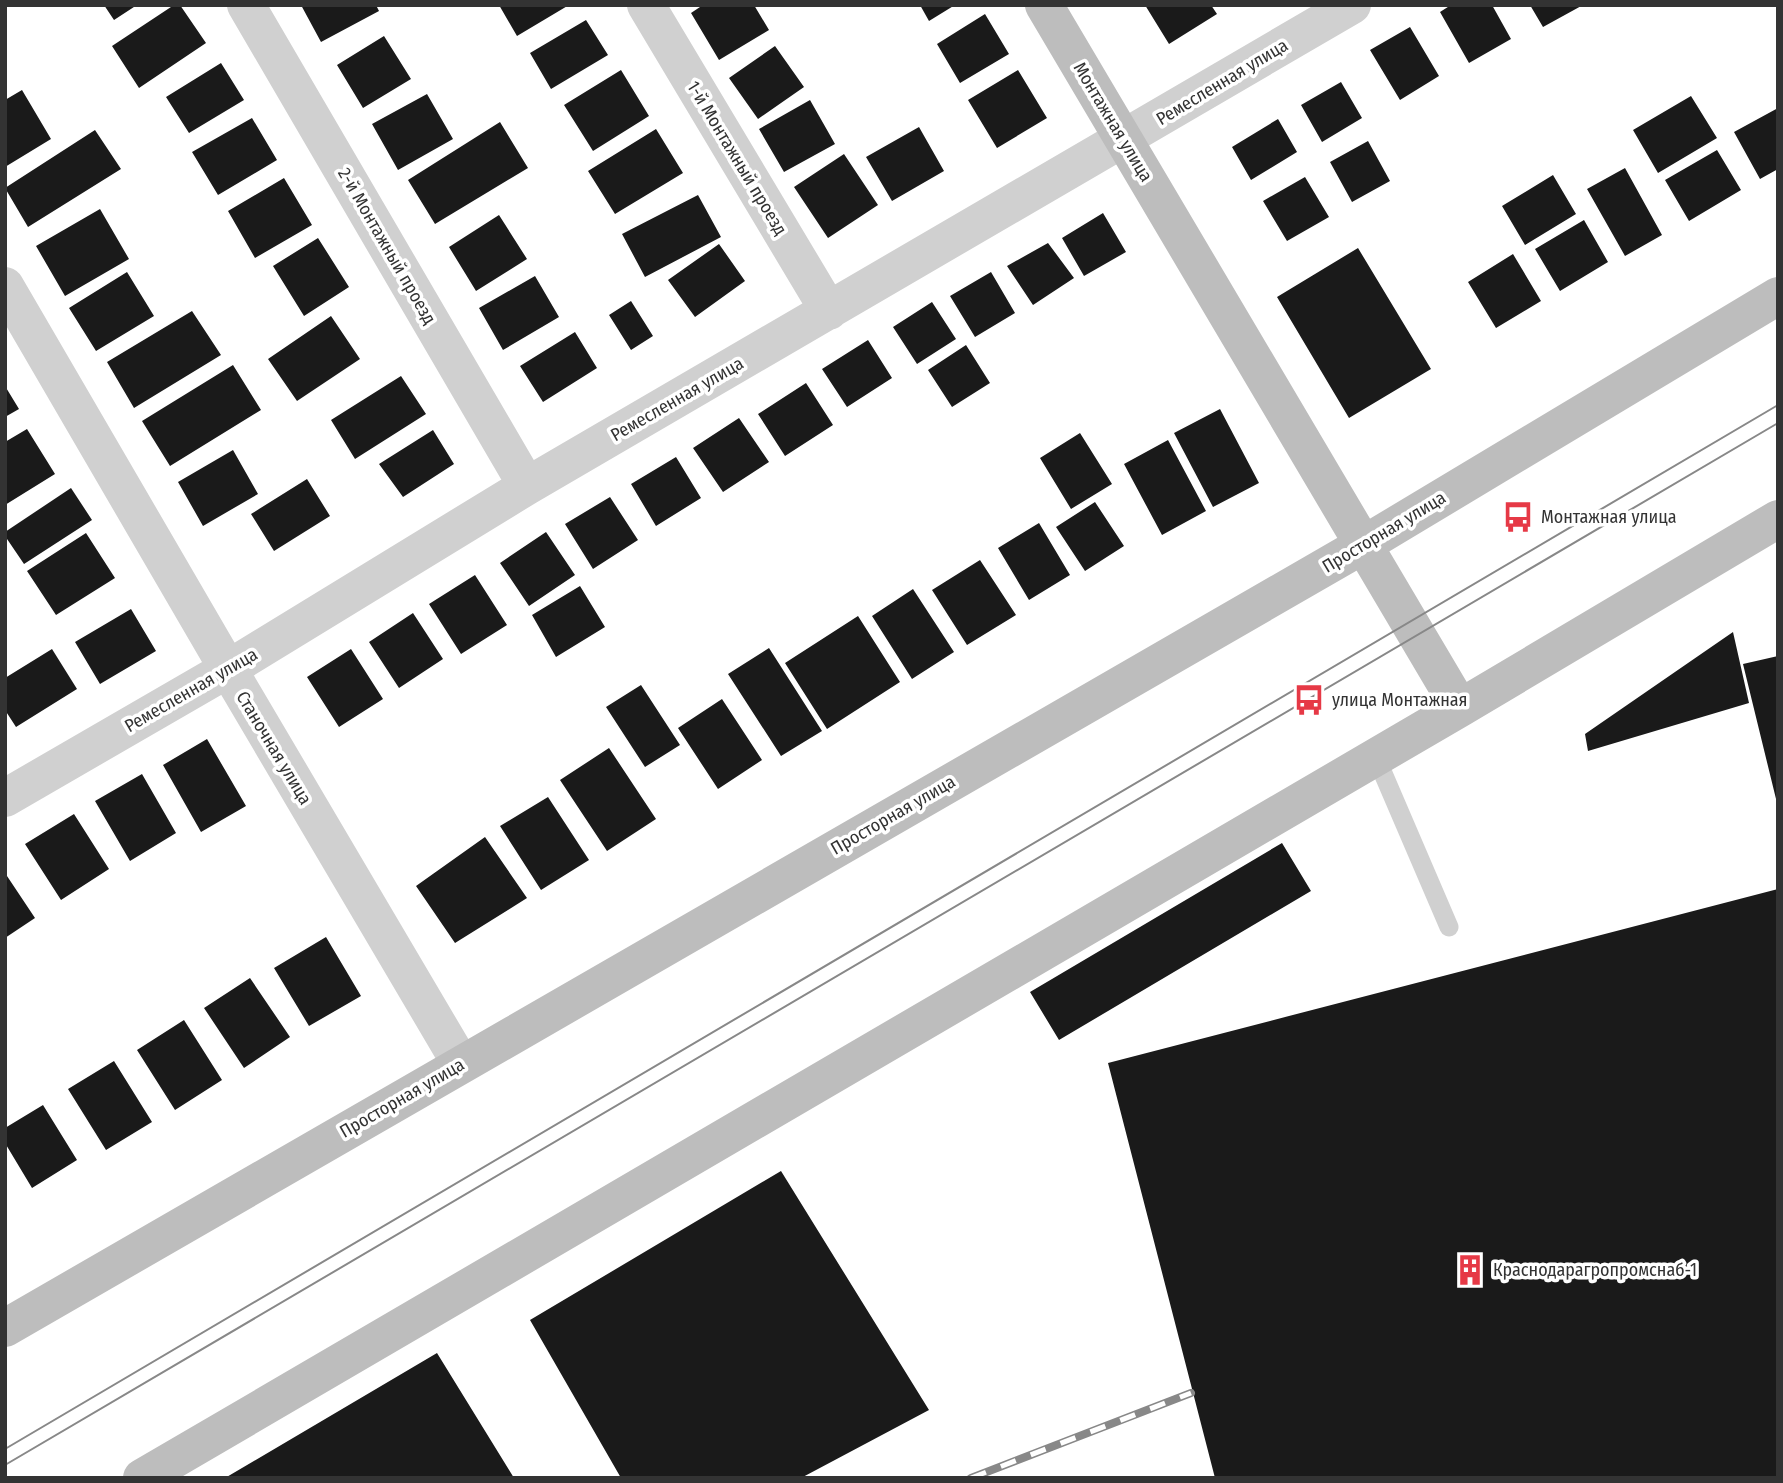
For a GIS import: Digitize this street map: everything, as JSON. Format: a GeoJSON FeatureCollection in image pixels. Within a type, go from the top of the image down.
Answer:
{"type":"FeatureCollection","features":[{"type":"Feature","properties":{"kind":"street","name":"2-й Монтажный проезд"},"geometry":{"type":"LineString","coordinates":[[246,5],[527,486]]}},
{"type":"Feature","properties":{"kind":"street","name":"1-й Монтажный проезд"},"geometry":{"type":"LineString","coordinates":[[646,5],[829,311]]}},
{"type":"Feature","properties":{"kind":"street","name":"Монтажная улица"},"geometry":{"type":"LineString","coordinates":[[1044,5],[1460,708]]}},
{"type":"Feature","properties":{"kind":"street","name":"Ремесленная улица"},"geometry":{"type":"LineString","coordinates":[[5,798],[228,669],[527,486],[1352,5]]}},
{"type":"Feature","properties":{"kind":"street","name":"Станочная улица"},"geometry":{"type":"LineString","coordinates":[[5,286],[461,1064]]}},
{"type":"Feature","properties":{"kind":"street","name":"Просторная улица"},"geometry":{"type":"LineString","coordinates":[[5,1328],[1363,545],[1778,296]]}},
{"type":"Feature","properties":{"kind":"street"},"geometry":{"type":"LineString","coordinates":[[142,1478],[1460,708],[1778,519]]}},
{"type":"Feature","properties":{"kind":"lane"},"geometry":{"type":"LineString","coordinates":[[1376,757],[1449,927]]}},
{"type":"Feature","properties":{"kind":"building"},"geometry":{"type":"Polygon","coordinates":[[[104,5],[137,5],[114,20],[104,5]]]}},
{"type":"Feature","properties":{"kind":"building"},"geometry":{"type":"Polygon","coordinates":[[[174,5],[180,5],[206,43],[139,88],[112,46],[174,5]]]}},
{"type":"Feature","properties":{"kind":"building"},"geometry":{"type":"Polygon","coordinates":[[[301,5],[376,5],[379,11],[321,42],[301,5]]]}},
{"type":"Feature","properties":{"kind":"building"},"geometry":{"type":"Polygon","coordinates":[[[499,5],[569,5],[517,36],[499,5]]]}},
{"type":"Feature","properties":{"kind":"building"},"geometry":{"type":"Polygon","coordinates":[[[703,5],[754,5],[769,30],[719,60],[691,13],[703,5]]]}},
{"type":"Feature","properties":{"kind":"building"},"geometry":{"type":"Polygon","coordinates":[[[920,5],[955,5],[929,21],[920,5]]]}},
{"type":"Feature","properties":{"kind":"building"},"geometry":{"type":"Polygon","coordinates":[[[1145,5],[1211,5],[1217,14],[1169,44],[1145,5]]]}},
{"type":"Feature","properties":{"kind":"building"},"geometry":{"type":"Polygon","coordinates":[[[1451,5],[1492,5],[1511,39],[1469,63],[1440,12],[1451,5]]]}},
{"type":"Feature","properties":{"kind":"building"},"geometry":{"type":"Polygon","coordinates":[[[1530,5],[1583,5],[1543,27],[1530,5]]]}},
{"type":"Feature","properties":{"kind":"building"},"geometry":{"type":"Polygon","coordinates":[[[985,14],[1009,54],[960,83],[937,44],[985,14]]]}},
{"type":"Feature","properties":{"kind":"building"},"geometry":{"type":"Polygon","coordinates":[[[586,20],[608,55],[551,89],[530,53],[586,20]]]}},
{"type":"Feature","properties":{"kind":"building"},"geometry":{"type":"Polygon","coordinates":[[[1410,27],[1439,76],[1400,100],[1370,50],[1410,27]]]}},
{"type":"Feature","properties":{"kind":"building"},"geometry":{"type":"Polygon","coordinates":[[[384,36],[411,79],[363,108],[337,65],[384,36]]]}},
{"type":"Feature","properties":{"kind":"building"},"geometry":{"type":"Polygon","coordinates":[[[775,46],[804,87],[758,119],[729,78],[775,46]]]}},
{"type":"Feature","properties":{"kind":"building"},"geometry":{"type":"Polygon","coordinates":[[[221,63],[244,100],[189,133],[166,97],[221,63]]]}},
{"type":"Feature","properties":{"kind":"building"},"geometry":{"type":"Polygon","coordinates":[[[621,70],[649,116],[593,151],[564,105],[621,70]]]}},
{"type":"Feature","properties":{"kind":"building"},"geometry":{"type":"Polygon","coordinates":[[[1018,70],[1047,118],[997,148],[968,100],[1018,70]]]}},
{"type":"Feature","properties":{"kind":"building"},"geometry":{"type":"Polygon","coordinates":[[[1341,82],[1362,118],[1322,142],[1301,105],[1341,82]]]}},
{"type":"Feature","properties":{"kind":"building"},"geometry":{"type":"Polygon","coordinates":[[[22,90],[51,139],[5,167],[5,100],[22,90]]]}},
{"type":"Feature","properties":{"kind":"building"},"geometry":{"type":"Polygon","coordinates":[[[427,94],[453,139],[398,170],[372,124],[427,94]]]}},
{"type":"Feature","properties":{"kind":"building"},"geometry":{"type":"Polygon","coordinates":[[[1691,96],[1717,138],[1658,173],[1633,130],[1691,96]]]}},
{"type":"Feature","properties":{"kind":"building"},"geometry":{"type":"Polygon","coordinates":[[[810,100],[835,144],[784,172],[759,129],[810,100]]]}},
{"type":"Feature","properties":{"kind":"building"},"geometry":{"type":"Polygon","coordinates":[[[1778,108],[1778,169],[1760,179],[1734,132],[1778,108]]]}},
{"type":"Feature","properties":{"kind":"building"},"geometry":{"type":"Polygon","coordinates":[[[252,118],[277,160],[218,195],[192,152],[252,118]]]}},
{"type":"Feature","properties":{"kind":"building"},"geometry":{"type":"Polygon","coordinates":[[[1278,119],[1297,152],[1251,180],[1232,147],[1278,119]]]}},
{"type":"Feature","properties":{"kind":"building"},"geometry":{"type":"Polygon","coordinates":[[[500,122],[528,168],[435,224],[408,180],[500,122]]]}},
{"type":"Feature","properties":{"kind":"building"},"geometry":{"type":"Polygon","coordinates":[[[919,127],[944,171],[892,201],[866,157],[919,127]]]}},
{"type":"Feature","properties":{"kind":"building"},"geometry":{"type":"Polygon","coordinates":[[[656,129],[683,173],[615,214],[588,171],[656,129]]]}},
{"type":"Feature","properties":{"kind":"building"},"geometry":{"type":"Polygon","coordinates":[[[95,130],[121,169],[28,227],[5,188],[95,130]]]}},
{"type":"Feature","properties":{"kind":"building"},"geometry":{"type":"Polygon","coordinates":[[[1368,141],[1390,181],[1352,202],[1330,162],[1368,141]]]}},
{"type":"Feature","properties":{"kind":"building"},"geometry":{"type":"Polygon","coordinates":[[[1717,150],[1741,190],[1689,221],[1665,180],[1717,150]]]}},
{"type":"Feature","properties":{"kind":"building"},"geometry":{"type":"Polygon","coordinates":[[[844,154],[878,205],[828,238],[794,187],[844,154]]]}},
{"type":"Feature","properties":{"kind":"building"},"geometry":{"type":"Polygon","coordinates":[[[1625,168],[1662,235],[1625,256],[1587,189],[1625,168]]]}},
{"type":"Feature","properties":{"kind":"building"},"geometry":{"type":"Polygon","coordinates":[[[1553,175],[1576,214],[1525,245],[1502,206],[1553,175]]]}},
{"type":"Feature","properties":{"kind":"building"},"geometry":{"type":"Polygon","coordinates":[[[1305,177],[1329,217],[1287,241],[1263,201],[1305,177]]]}},
{"type":"Feature","properties":{"kind":"building"},"geometry":{"type":"Polygon","coordinates":[[[284,178],[312,225],[255,258],[228,211],[284,178]]]}},
{"type":"Feature","properties":{"kind":"building"},"geometry":{"type":"Polygon","coordinates":[[[698,195],[721,237],[645,277],[622,234],[698,195]]]}},
{"type":"Feature","properties":{"kind":"building"},"geometry":{"type":"Polygon","coordinates":[[[100,209],[129,259],[65,296],[36,246],[100,209]]]}},
{"type":"Feature","properties":{"kind":"building"},"geometry":{"type":"Polygon","coordinates":[[[1103,213],[1126,252],[1084,276],[1062,238],[1103,213]]]}},
{"type":"Feature","properties":{"kind":"building"},"geometry":{"type":"Polygon","coordinates":[[[499,215],[527,259],[476,291],[449,247],[499,215]]]}},
{"type":"Feature","properties":{"kind":"building"},"geometry":{"type":"Polygon","coordinates":[[[1584,220],[1608,262],[1560,291],[1535,249],[1584,220]]]}},
{"type":"Feature","properties":{"kind":"building"},"geometry":{"type":"Polygon","coordinates":[[[318,238],[349,287],[304,316],[273,266],[318,238]]]}},
{"type":"Feature","properties":{"kind":"building"},"geometry":{"type":"Polygon","coordinates":[[[1048,243],[1074,278],[1033,305],[1007,266],[1048,243]]]}},
{"type":"Feature","properties":{"kind":"building"},"geometry":{"type":"Polygon","coordinates":[[[719,244],[745,281],[695,317],[668,280],[719,244]]]}},
{"type":"Feature","properties":{"kind":"building"},"geometry":{"type":"Polygon","coordinates":[[[1358,248],[1431,369],[1349,418],[1277,297],[1358,248]]]}},
{"type":"Feature","properties":{"kind":"building"},"geometry":{"type":"Polygon","coordinates":[[[1513,254],[1541,301],[1496,328],[1468,282],[1513,254]]]}},
{"type":"Feature","properties":{"kind":"building"},"geometry":{"type":"Polygon","coordinates":[[[127,272],[154,316],[96,351],[69,308],[127,272]]]}},
{"type":"Feature","properties":{"kind":"building"},"geometry":{"type":"Polygon","coordinates":[[[991,272],[1015,313],[975,337],[950,296],[991,272]]]}},
{"type":"Feature","properties":{"kind":"building"},"geometry":{"type":"Polygon","coordinates":[[[535,276],[559,317],[503,350],[479,308],[535,276]]]}},
{"type":"Feature","properties":{"kind":"building"},"geometry":{"type":"Polygon","coordinates":[[[631,301],[653,336],[631,350],[609,315],[631,301]]]}},
{"type":"Feature","properties":{"kind":"building"},"geometry":{"type":"Polygon","coordinates":[[[932,302],[956,339],[917,364],[893,327],[932,302]]]}},
{"type":"Feature","properties":{"kind":"building"},"geometry":{"type":"Polygon","coordinates":[[[192,311],[221,355],[134,408],[107,362],[192,311]]]}},
{"type":"Feature","properties":{"kind":"building"},"geometry":{"type":"Polygon","coordinates":[[[331,316],[360,359],[297,401],[268,359],[331,316]]]}},
{"type":"Feature","properties":{"kind":"building"},"geometry":{"type":"Polygon","coordinates":[[[575,332],[597,368],[543,402],[520,366],[575,332]]]}},
{"type":"Feature","properties":{"kind":"building"},"geometry":{"type":"Polygon","coordinates":[[[868,340],[892,378],[847,407],[822,369],[868,340]]]}},
{"type":"Feature","properties":{"kind":"building"},"geometry":{"type":"Polygon","coordinates":[[[966,345],[990,383],[952,407],[928,370],[966,345]]]}},
{"type":"Feature","properties":{"kind":"building"},"geometry":{"type":"Polygon","coordinates":[[[233,365],[261,410],[170,466],[142,421],[233,365]]]}},
{"type":"Feature","properties":{"kind":"building"},"geometry":{"type":"Polygon","coordinates":[[[401,376],[426,414],[355,459],[331,420],[401,376]]]}},
{"type":"Feature","properties":{"kind":"building"},"geometry":{"type":"Polygon","coordinates":[[[806,383],[833,425],[785,456],[758,414],[806,383]]]}},
{"type":"Feature","properties":{"kind":"building"},"geometry":{"type":"Polygon","coordinates":[[[5,386],[19,409],[5,417],[5,386]]]}},
{"type":"Feature","properties":{"kind":"building"},"geometry":{"type":"Polygon","coordinates":[[[1220,409],[1259,483],[1213,507],[1174,433],[1220,409]]]}},
{"type":"Feature","properties":{"kind":"building"},"geometry":{"type":"Polygon","coordinates":[[[739,418],[769,462],[723,492],[693,448],[739,418]]]}},
{"type":"Feature","properties":{"kind":"building"},"geometry":{"type":"Polygon","coordinates":[[[27,429],[55,474],[5,505],[5,442],[27,429]]]}},
{"type":"Feature","properties":{"kind":"building"},"geometry":{"type":"Polygon","coordinates":[[[433,430],[454,464],[403,497],[379,464],[433,430]]]}},
{"type":"Feature","properties":{"kind":"building"},"geometry":{"type":"Polygon","coordinates":[[[1080,433],[1112,484],[1071,509],[1040,458],[1080,433]]]}},
{"type":"Feature","properties":{"kind":"building"},"geometry":{"type":"Polygon","coordinates":[[[1168,440],[1206,511],[1162,535],[1124,464],[1168,440]]]}},
{"type":"Feature","properties":{"kind":"building"},"geometry":{"type":"Polygon","coordinates":[[[233,450],[258,494],[203,526],[178,482],[233,450]]]}},
{"type":"Feature","properties":{"kind":"building"},"geometry":{"type":"Polygon","coordinates":[[[676,457],[701,498],[656,526],[631,484],[676,457]]]}},
{"type":"Feature","properties":{"kind":"building"},"geometry":{"type":"Polygon","coordinates":[[[307,479],[330,516],[274,551],[251,514],[307,479]]]}},
{"type":"Feature","properties":{"kind":"building"},"geometry":{"type":"Polygon","coordinates":[[[71,488],[92,520],[24,564],[5,532],[71,488]]]}},
{"type":"Feature","properties":{"kind":"building"},"geometry":{"type":"Polygon","coordinates":[[[610,497],[638,540],[593,569],[565,524],[610,497]]]}},
{"type":"Feature","properties":{"kind":"building"},"geometry":{"type":"Polygon","coordinates":[[[1095,502],[1124,546],[1085,571],[1056,527],[1095,502]]]}},
{"type":"Feature","properties":{"kind":"building"},"geometry":{"type":"Polygon","coordinates":[[[1039,523],[1070,575],[1029,600],[998,548],[1039,523]]]}},
{"type":"Feature","properties":{"kind":"building"},"geometry":{"type":"Polygon","coordinates":[[[546,532],[575,575],[529,606],[500,563],[546,532]]]}},
{"type":"Feature","properties":{"kind":"building"},"geometry":{"type":"Polygon","coordinates":[[[86,533],[115,578],[56,615],[27,571],[86,533]]]}},
{"type":"Feature","properties":{"kind":"building"},"geometry":{"type":"Polygon","coordinates":[[[980,560],[1016,615],[967,645],[932,590],[980,560]]]}},
{"type":"Feature","properties":{"kind":"building"},"geometry":{"type":"Polygon","coordinates":[[[475,575],[507,625],[461,654],[429,604],[475,575]]]}},
{"type":"Feature","properties":{"kind":"building"},"geometry":{"type":"Polygon","coordinates":[[[580,586],[605,627],[556,657],[532,615],[580,586]]]}},
{"type":"Feature","properties":{"kind":"building"},"geometry":{"type":"Polygon","coordinates":[[[913,589],[954,652],[912,679],[872,616],[913,589]]]}},
{"type":"Feature","properties":{"kind":"building"},"geometry":{"type":"Polygon","coordinates":[[[131,609],[156,651],[100,684],[75,642],[131,609]]]}},
{"type":"Feature","properties":{"kind":"building"},"geometry":{"type":"Polygon","coordinates":[[[413,613],[443,659],[399,688],[369,642],[413,613]]]}},
{"type":"Feature","properties":{"kind":"building"},"geometry":{"type":"Polygon","coordinates":[[[858,616],[900,682],[827,729],[785,663],[858,616]]]}},
{"type":"Feature","properties":{"kind":"building"},"geometry":{"type":"Polygon","coordinates":[[[1733,632],[1749,703],[1588,751],[1585,734],[1733,632]]]}},
{"type":"Feature","properties":{"kind":"building"},"geometry":{"type":"Polygon","coordinates":[[[769,648],[822,731],[781,756],[728,674],[769,648]]]}},
{"type":"Feature","properties":{"kind":"building"},"geometry":{"type":"Polygon","coordinates":[[[52,649],[77,689],[16,727],[5,710],[5,678],[52,649]]]}},
{"type":"Feature","properties":{"kind":"building"},"geometry":{"type":"Polygon","coordinates":[[[351,649],[383,699],[339,727],[307,677],[351,649]]]}},
{"type":"Feature","properties":{"kind":"building"},"geometry":{"type":"Polygon","coordinates":[[[1778,656],[1778,803],[1777,803],[1743,664],[1778,656]]]}},
{"type":"Feature","properties":{"kind":"building"},"geometry":{"type":"Polygon","coordinates":[[[641,685],[680,745],[645,767],[606,707],[641,685]]]}},
{"type":"Feature","properties":{"kind":"building"},"geometry":{"type":"Polygon","coordinates":[[[722,699],[762,760],[718,789],[678,728],[722,699]]]}},
{"type":"Feature","properties":{"kind":"building"},"geometry":{"type":"Polygon","coordinates":[[[207,739],[246,806],[201,832],[163,765],[207,739]]]}},
{"type":"Feature","properties":{"kind":"building"},"geometry":{"type":"Polygon","coordinates":[[[609,748],[656,819],[607,851],[560,780],[609,748]]]}},
{"type":"Feature","properties":{"kind":"building"},"geometry":{"type":"Polygon","coordinates":[[[142,774],[176,833],[130,861],[95,801],[142,774]]]}},
{"type":"Feature","properties":{"kind":"building"},"geometry":{"type":"Polygon","coordinates":[[[548,797],[589,860],[541,890],[500,826],[548,797]]]}},
{"type":"Feature","properties":{"kind":"building"},"geometry":{"type":"Polygon","coordinates":[[[74,814],[109,869],[61,900],[25,844],[74,814]]]}},
{"type":"Feature","properties":{"kind":"building"},"geometry":{"type":"Polygon","coordinates":[[[485,837],[527,898],[455,943],[416,886],[485,837]]]}},
{"type":"Feature","properties":{"kind":"building"},"geometry":{"type":"Polygon","coordinates":[[[1282,843],[1311,891],[1059,1040],[1030,992],[1282,843]]]}},
{"type":"Feature","properties":{"kind":"building"},"geometry":{"type":"Polygon","coordinates":[[[5,873],[35,918],[5,938],[5,873]]]}},
{"type":"Feature","properties":{"kind":"building","name":"Краснодарагропромснаб-1"},"geometry":{"type":"Polygon","coordinates":[[[1778,889],[1778,1478],[1215,1478],[1108,1063],[1778,889]]]}},
{"type":"Feature","properties":{"kind":"building"},"geometry":{"type":"Polygon","coordinates":[[[326,937],[361,996],[309,1026],[274,968],[326,937]]]}},
{"type":"Feature","properties":{"kind":"building"},"geometry":{"type":"Polygon","coordinates":[[[250,978],[290,1037],[244,1068],[204,1008],[250,978]]]}},
{"type":"Feature","properties":{"kind":"building"},"geometry":{"type":"Polygon","coordinates":[[[184,1020],[222,1080],[175,1110],[137,1050],[184,1020]]]}},
{"type":"Feature","properties":{"kind":"building"},"geometry":{"type":"Polygon","coordinates":[[[114,1061],[152,1122],[106,1150],[68,1089],[114,1061]]]}},
{"type":"Feature","properties":{"kind":"building"},"geometry":{"type":"Polygon","coordinates":[[[43,1105],[77,1160],[32,1188],[5,1143],[5,1128],[43,1105]]]}},
{"type":"Feature","properties":{"kind":"building"},"geometry":{"type":"Polygon","coordinates":[[[781,1171],[929,1410],[801,1478],[621,1478],[530,1320],[781,1171]]]}},
{"type":"Feature","properties":{"kind":"building"},"geometry":{"type":"Polygon","coordinates":[[[437,1353],[514,1478],[225,1478],[437,1353]]]}},
{"type":"Feature","properties":{"kind":"tram line"},"geometry":{"type":"LineString","coordinates":[[5,1449],[1778,405]]}},
{"type":"Feature","properties":{"kind":"tram line"},"geometry":{"type":"LineString","coordinates":[[5,1465],[1778,423]]}},
{"type":"Feature","properties":{"kind":"railway"},"geometry":{"type":"LineString","coordinates":[[971,1478],[1191,1393]]}},
{"type":"Feature","properties":{"kind":"place","name":"Монтажная улица"},"geometry":{"type":"Point","coordinates":[1518,517]}},
{"type":"Feature","properties":{"kind":"place","name":"улица Монтажная"},"geometry":{"type":"Point","coordinates":[1309,700]}},
{"type":"Feature","properties":{"kind":"place","name":"Краснодарагропромснаб-1"},"geometry":{"type":"Point","coordinates":[1470,1270]}}]}
